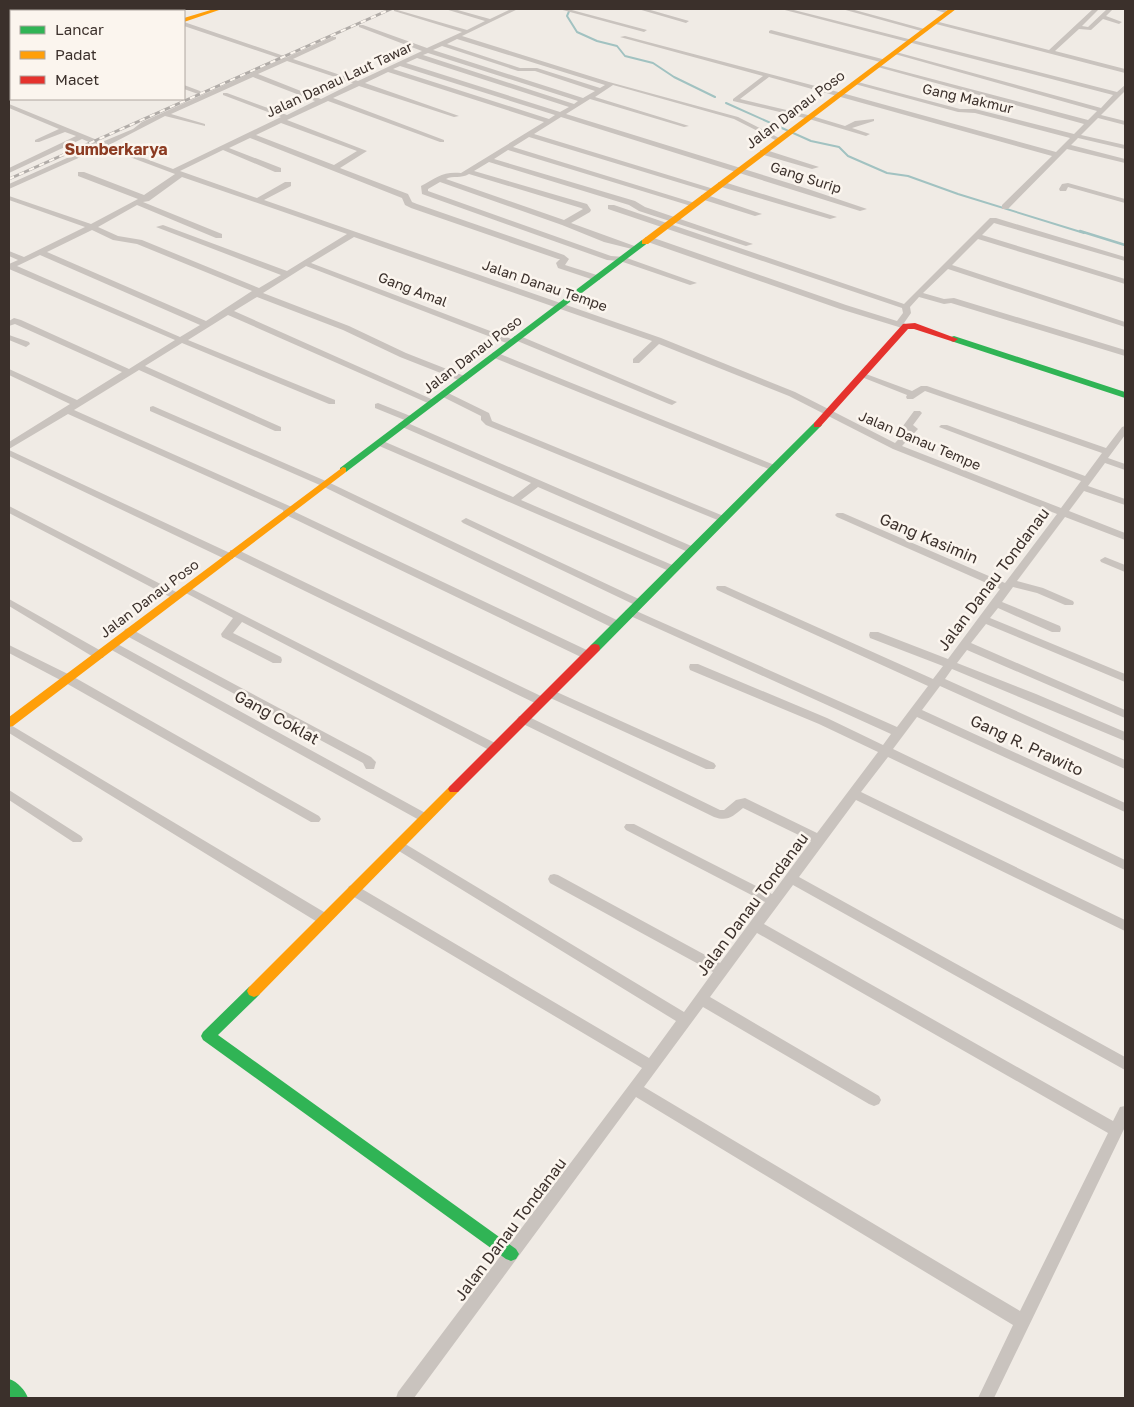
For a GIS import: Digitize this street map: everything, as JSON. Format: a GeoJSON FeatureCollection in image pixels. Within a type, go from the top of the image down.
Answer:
{"type":"FeatureCollection","features":[{"type":"Feature","properties":{"kind":"main road"},"geometry":{"type":"LineString","coordinates":[[185,16],[206,9]]}},
{"type":"Feature","properties":{"kind":"main road"},"geometry":{"type":"LineString","coordinates":[[185,22],[219,9]]}},
{"type":"Feature","properties":{"kind":"main road","name":"Jalan Danau Poso"},"geometry":{"type":"LineString","coordinates":[[10,721],[951,10]]}},
{"type":"Feature","properties":{"kind":"main road"},"geometry":{"type":"LineString","coordinates":[[511,1254],[208,1036],[278,968],[324,919],[828,413],[863,376],[903,325],[915,326],[1028,365],[1125,395]]}},
{"type":"Feature","properties":{"kind":"main road"},"geometry":{"type":"LineString","coordinates":[[9,1387],[20,1398]]}},
{"type":"Feature","properties":{"kind":"street"},"geometry":{"type":"LineString","coordinates":[[448,9],[491,21]]}},
{"type":"Feature","properties":{"kind":"street","name":"Jalan Danau Laut Tawar"},"geometry":{"type":"LineString","coordinates":[[9,266],[142,201],[177,172],[223,148],[515,9]]}},
{"type":"Feature","properties":{"kind":"street"},"geometry":{"type":"LineString","coordinates":[[641,9],[686,21]]}},
{"type":"Feature","properties":{"kind":"street"},"geometry":{"type":"LineString","coordinates":[[784,9],[1122,92]]}},
{"type":"Feature","properties":{"kind":"street"},"geometry":{"type":"LineString","coordinates":[[845,9],[1050,52],[1125,71]]}},
{"type":"Feature","properties":{"kind":"street"},"geometry":{"type":"LineString","coordinates":[[935,9],[951,10]]}},
{"type":"Feature","properties":{"kind":"street"},"geometry":{"type":"LineString","coordinates":[[1050,52],[1095,9],[1109,10]]}},
{"type":"Feature","properties":{"kind":"street"},"geometry":{"type":"LineString","coordinates":[[396,10],[468,32]]}},
{"type":"Feature","properties":{"kind":"street"},"geometry":{"type":"LineString","coordinates":[[567,10],[644,30]]}},
{"type":"Feature","properties":{"kind":"street"},"geometry":{"type":"LineString","coordinates":[[1076,26],[1089,29],[1109,10]]}},
{"type":"Feature","properties":{"kind":"street"},"geometry":{"type":"LineString","coordinates":[[1101,17],[1119,22]]}},
{"type":"Feature","properties":{"kind":"street"},"geometry":{"type":"LineString","coordinates":[[185,22],[456,116]]}},
{"type":"Feature","properties":{"kind":"street"},"geometry":{"type":"LineString","coordinates":[[361,26],[429,51],[586,99],[686,126]]}},
{"type":"Feature","properties":{"kind":"street"},"geometry":{"type":"LineString","coordinates":[[771,32],[1089,123]]}},
{"type":"Feature","properties":{"kind":"street"},"geometry":{"type":"LineString","coordinates":[[458,36],[610,84],[736,118],[786,134]]}},
{"type":"Feature","properties":{"kind":"street"},"geometry":{"type":"LineString","coordinates":[[623,37],[840,94],[1056,155]]}},
{"type":"Feature","properties":{"kind":"street"},"geometry":{"type":"LineString","coordinates":[[9,187],[135,130],[144,123],[284,58],[334,38]]}},
{"type":"Feature","properties":{"kind":"street"},"geometry":{"type":"LineString","coordinates":[[441,44],[520,70],[535,70],[600,90]]}},
{"type":"Feature","properties":{"kind":"street"},"geometry":{"type":"LineString","coordinates":[[894,53],[1102,110]]}},
{"type":"Feature","properties":{"kind":"street"},"geometry":{"type":"LineString","coordinates":[[418,56],[574,106]]}},
{"type":"Feature","properties":{"kind":"street"},"geometry":{"type":"LineString","coordinates":[[409,60],[494,86]]}},
{"type":"Feature","properties":{"kind":"street","name":"Gang Surip"},"geometry":{"type":"LineString","coordinates":[[401,64],[558,116],[741,169],[863,209]]}},
{"type":"Feature","properties":{"kind":"street"},"geometry":{"type":"LineString","coordinates":[[388,70],[549,121]]}},
{"type":"Feature","properties":{"kind":"street"},"geometry":{"type":"LineString","coordinates":[[251,74],[442,141]]}},
{"type":"Feature","properties":{"kind":"street"},"geometry":{"type":"LineString","coordinates":[[380,74],[474,105]]}},
{"type":"Feature","properties":{"kind":"street"},"geometry":{"type":"LineString","coordinates":[[768,75],[734,100],[809,117],[866,134]]}},
{"type":"Feature","properties":{"kind":"street","name":"Gang Makmur"},"geometry":{"type":"LineString","coordinates":[[854,83],[960,111],[975,111],[1076,137],[1125,147]]}},
{"type":"Feature","properties":{"kind":"street"},"geometry":{"type":"LineString","coordinates":[[610,84],[462,175],[449,174],[423,190],[610,258],[622,259],[693,283]]}},
{"type":"Feature","properties":{"kind":"street"},"geometry":{"type":"LineString","coordinates":[[185,87],[198,92]]}},
{"type":"Feature","properties":{"kind":"street"},"geometry":{"type":"LineString","coordinates":[[1005,207],[1122,92]]}},
{"type":"Feature","properties":{"kind":"street"},"geometry":{"type":"LineString","coordinates":[[225,94],[363,151],[333,168]]}},
{"type":"Feature","properties":{"kind":"street","name":"Jalan Danau Tempe"},"geometry":{"type":"LineString","coordinates":[[9,106],[102,144],[257,201],[658,340],[792,394],[896,447],[1125,537]]}},
{"type":"Feature","properties":{"kind":"street"},"geometry":{"type":"LineString","coordinates":[[165,114],[203,125]]}},
{"type":"Feature","properties":{"kind":"street"},"geometry":{"type":"LineString","coordinates":[[1097,116],[1125,123]]}},
{"type":"Feature","properties":{"kind":"street"},"geometry":{"type":"LineString","coordinates":[[846,128],[872,120]]}},
{"type":"Feature","properties":{"kind":"street"},"geometry":{"type":"LineString","coordinates":[[37,141],[66,129]]}},
{"type":"Feature","properties":{"kind":"street"},"geometry":{"type":"LineString","coordinates":[[528,134],[717,187],[833,217]]}},
{"type":"Feature","properties":{"kind":"street"},"geometry":{"type":"LineString","coordinates":[[250,135],[405,196],[408,199],[408,203],[414,206],[561,257],[565,259],[560,263],[561,266],[597,278]]}},
{"type":"Feature","properties":{"kind":"street"},"geometry":{"type":"LineString","coordinates":[[9,171],[83,136]]}},
{"type":"Feature","properties":{"kind":"street"},"geometry":{"type":"LineString","coordinates":[[1066,146],[1125,161]]}},
{"type":"Feature","properties":{"kind":"street"},"geometry":{"type":"LineString","coordinates":[[506,147],[699,200],[758,214]]}},
{"type":"Feature","properties":{"kind":"street"},"geometry":{"type":"LineString","coordinates":[[223,148],[278,170]]}},
{"type":"Feature","properties":{"kind":"street"},"geometry":{"type":"LineString","coordinates":[[763,152],[815,167]]}},
{"type":"Feature","properties":{"kind":"street"},"geometry":{"type":"LineString","coordinates":[[487,159],[632,203],[670,222],[809,274],[906,307]]}},
{"type":"Feature","properties":{"kind":"street"},"geometry":{"type":"LineString","coordinates":[[468,171],[586,208],[587,210],[565,224]]}},
{"type":"Feature","properties":{"kind":"street"},"geometry":{"type":"LineString","coordinates":[[81,174],[219,236]]}},
{"type":"Feature","properties":{"kind":"street"},"geometry":{"type":"LineString","coordinates":[[439,179],[607,240],[636,248]]}},
{"type":"Feature","properties":{"kind":"street"},"geometry":{"type":"LineString","coordinates":[[257,201],[288,184]]}},
{"type":"Feature","properties":{"kind":"street"},"geometry":{"type":"LineString","coordinates":[[1062,189],[1068,185],[1125,201]]}},
{"type":"Feature","properties":{"kind":"street"},"geometry":{"type":"LineString","coordinates":[[9,198],[91,227],[119,240],[139,242],[346,328],[403,355],[464,379]]}},
{"type":"Feature","properties":{"kind":"street"},"geometry":{"type":"LineString","coordinates":[[611,207],[749,244]]}},
{"type":"Feature","properties":{"kind":"street"},"geometry":{"type":"LineString","coordinates":[[648,239],[903,325],[907,314],[906,307],[909,302],[948,266],[991,221],[1125,259]]}},
{"type":"Feature","properties":{"kind":"street"},"geometry":{"type":"LineString","coordinates":[[160,227],[286,274]]}},
{"type":"Feature","properties":{"kind":"street"},"geometry":{"type":"LineString","coordinates":[[9,446],[353,234]]}},
{"type":"Feature","properties":{"kind":"street"},"geometry":{"type":"LineString","coordinates":[[976,236],[1125,282]]}},
{"type":"Feature","properties":{"kind":"street"},"geometry":{"type":"LineString","coordinates":[[40,252],[205,324]]}},
{"type":"Feature","properties":{"kind":"street"},"geometry":{"type":"LineString","coordinates":[[9,253],[23,260]]}},
{"type":"Feature","properties":{"kind":"street","name":"Gang Amal"},"geometry":{"type":"LineString","coordinates":[[304,263],[515,340],[672,402]]}},
{"type":"Feature","properties":{"kind":"street"},"geometry":{"type":"LineString","coordinates":[[9,266],[118,314],[332,402]]}},
{"type":"Feature","properties":{"kind":"street"},"geometry":{"type":"LineString","coordinates":[[948,266],[1125,325]]}},
{"type":"Feature","properties":{"kind":"street"},"geometry":{"type":"LineString","coordinates":[[919,294],[944,302],[951,300],[1125,353]]}},
{"type":"Feature","properties":{"kind":"street"},"geometry":{"type":"LineString","coordinates":[[227,311],[434,402]]}},
{"type":"Feature","properties":{"kind":"street"},"geometry":{"type":"LineString","coordinates":[[9,324],[14,321],[18,322],[129,372]]}},
{"type":"Feature","properties":{"kind":"street"},"geometry":{"type":"LineString","coordinates":[[9,337],[26,344]]}},
{"type":"Feature","properties":{"kind":"street"},"geometry":{"type":"LineString","coordinates":[[636,361],[658,340]]}},
{"type":"Feature","properties":{"kind":"street"},"geometry":{"type":"LineString","coordinates":[[495,355],[774,468]]}},
{"type":"Feature","properties":{"kind":"street"},"geometry":{"type":"LineString","coordinates":[[137,366],[278,429]]}},
{"type":"Feature","properties":{"kind":"street"},"geometry":{"type":"LineString","coordinates":[[9,372],[77,404]]}},
{"type":"Feature","properties":{"kind":"street"},"geometry":{"type":"LineString","coordinates":[[863,376],[911,396],[924,388],[1106,455],[1125,467]]}},
{"type":"Feature","properties":{"kind":"street"},"geometry":{"type":"LineString","coordinates":[[444,394],[486,415],[486,420],[489,423],[723,519]]}},
{"type":"Feature","properties":{"kind":"street"},"geometry":{"type":"LineString","coordinates":[[378,406],[407,422],[692,550]]}},
{"type":"Feature","properties":{"kind":"street"},"geometry":{"type":"LineString","coordinates":[[153,409],[325,484],[617,625]]}},
{"type":"Feature","properties":{"kind":"street"},"geometry":{"type":"LineString","coordinates":[[67,410],[289,511],[588,655]]}},
{"type":"Feature","properties":{"kind":"street"},"geometry":{"type":"LineString","coordinates":[[896,447],[913,429],[908,426],[918,413]]}},
{"type":"Feature","properties":{"kind":"street"},"geometry":{"type":"LineString","coordinates":[[944,427],[1085,483],[1125,502]]}},
{"type":"Feature","properties":{"kind":"street","name":"Jalan Danau Tondanau"},"geometry":{"type":"LineString","coordinates":[[404,1398],[1063,512],[1124,434]]}},
{"type":"Feature","properties":{"kind":"street"},"geometry":{"type":"LineString","coordinates":[[380,443],[673,569]]}},
{"type":"Feature","properties":{"kind":"street"},"geometry":{"type":"LineString","coordinates":[[9,453],[546,697],[710,766]]}},
{"type":"Feature","properties":{"kind":"street"},"geometry":{"type":"LineString","coordinates":[[514,501],[538,482]]}},
{"type":"Feature","properties":{"kind":"street"},"geometry":{"type":"LineString","coordinates":[[9,509],[181,593],[240,616],[495,748]]}},
{"type":"Feature","properties":{"kind":"street","name":"Gang Kasimin"},"geometry":{"type":"LineString","coordinates":[[840,515],[1009,585]]}},
{"type":"Feature","properties":{"kind":"street"},"geometry":{"type":"LineString","coordinates":[[466,522],[639,603]]}},
{"type":"Feature","properties":{"kind":"street"},"geometry":{"type":"LineString","coordinates":[[1105,560],[1125,569]]}},
{"type":"Feature","properties":{"kind":"street"},"geometry":{"type":"LineString","coordinates":[[1009,585],[1039,590],[1069,603]]}},
{"type":"Feature","properties":{"kind":"street"},"geometry":{"type":"LineString","coordinates":[[721,588],[1125,766]]}},
{"type":"Feature","properties":{"kind":"street"},"geometry":{"type":"LineString","coordinates":[[9,602],[99,655]]}},
{"type":"Feature","properties":{"kind":"street"},"geometry":{"type":"LineString","coordinates":[[996,602],[1056,629]]}},
{"type":"Feature","properties":{"kind":"street"},"geometry":{"type":"LineString","coordinates":[[630,612],[899,733]]}},
{"type":"Feature","properties":{"kind":"street"},"geometry":{"type":"LineString","coordinates":[[240,616],[226,634],[277,660]]}},
{"type":"Feature","properties":{"kind":"street"},"geometry":{"type":"LineString","coordinates":[[984,619],[1125,678]]}},
{"type":"Feature","properties":{"kind":"street"},"geometry":{"type":"LineString","coordinates":[[129,632],[367,760],[370,762],[370,766]]}},
{"type":"Feature","properties":{"kind":"street"},"geometry":{"type":"LineString","coordinates":[[874,635],[1087,719],[1125,737]]}},
{"type":"Feature","properties":{"kind":"street","name":"Gang Coklat"},"geometry":{"type":"LineString","coordinates":[[112,645],[426,818]]}},
{"type":"Feature","properties":{"kind":"street"},"geometry":{"type":"LineString","coordinates":[[964,645],[1125,714]]}},
{"type":"Feature","properties":{"kind":"street"},"geometry":{"type":"LineString","coordinates":[[9,649],[68,679],[315,819]]}},
{"type":"Feature","properties":{"kind":"street"},"geometry":{"type":"LineString","coordinates":[[694,666],[823,721],[1125,865]]}},
{"type":"Feature","properties":{"kind":"street","name":"Gang R. Prawito"},"geometry":{"type":"LineString","coordinates":[[915,712],[1125,808]]}},
{"type":"Feature","properties":{"kind":"street"},"geometry":{"type":"LineString","coordinates":[[523,719],[718,814],[727,815],[740,803],[746,803],[820,840]]}},
{"type":"Feature","properties":{"kind":"street"},"geometry":{"type":"LineString","coordinates":[[10,721],[324,919]]}},
{"type":"Feature","properties":{"kind":"street"},"geometry":{"type":"LineString","coordinates":[[9,794],[77,838]]}},
{"type":"Feature","properties":{"kind":"street"},"geometry":{"type":"LineString","coordinates":[[854,794],[1125,926]]}},
{"type":"Feature","properties":{"kind":"street"},"geometry":{"type":"LineString","coordinates":[[630,827],[774,901]]}},
{"type":"Feature","properties":{"kind":"street"},"geometry":{"type":"LineString","coordinates":[[398,845],[686,1020]]}},
{"type":"Feature","properties":{"kind":"street"},"geometry":{"type":"LineString","coordinates":[[791,878],[1125,1064]]}},
{"type":"Feature","properties":{"kind":"street"},"geometry":{"type":"LineString","coordinates":[[554,879],[722,971]]}},
{"type":"Feature","properties":{"kind":"street"},"geometry":{"type":"LineString","coordinates":[[353,890],[652,1066]]}},
{"type":"Feature","properties":{"kind":"street"},"geometry":{"type":"LineString","coordinates":[[756,926],[1116,1130]]}},
{"type":"Feature","properties":{"kind":"street"},"geometry":{"type":"LineString","coordinates":[[702,999],[874,1100]]}},
{"type":"Feature","properties":{"kind":"street"},"geometry":{"type":"LineString","coordinates":[[635,1089],[1023,1322]]}},
{"type":"Feature","properties":{"kind":"street"},"geometry":{"type":"LineString","coordinates":[[986,1398],[1125,1112]]}},
{"type":"Feature","properties":{"kind":"waterway"},"geometry":{"type":"LineString","coordinates":[[570,9],[567,16],[577,32],[597,41],[617,46],[625,56],[653,63],[674,77],[715,97]]}},
{"type":"Feature","properties":{"kind":"waterway"},"geometry":{"type":"LineString","coordinates":[[726,103],[811,141],[839,147],[848,156],[887,173],[908,176],[958,194],[1084,233]]}},
{"type":"Feature","properties":{"kind":"waterway"},"geometry":{"type":"LineString","coordinates":[[1080,231],[1125,245]]}},
{"type":"Feature","properties":{"kind":"railway"},"geometry":{"type":"LineString","coordinates":[[9,179],[391,9]]}},
{"type":"Feature","properties":{"kind":"traffic: fast"},"geometry":{"type":"LineString","coordinates":[[343,470],[645,242]]}},
{"type":"Feature","properties":{"kind":"traffic: fast"},"geometry":{"type":"LineString","coordinates":[[954,339],[1125,395]]}},
{"type":"Feature","properties":{"kind":"traffic: fast"},"geometry":{"type":"LineString","coordinates":[[595,648],[817,425]]}},
{"type":"Feature","properties":{"kind":"traffic: fast"},"geometry":{"type":"LineString","coordinates":[[254,991],[208,1036],[511,1254]]}},
{"type":"Feature","properties":{"kind":"traffic: fast"},"geometry":{"type":"LineString","coordinates":[[9,1387],[20,1398]]}},
{"type":"Feature","properties":{"kind":"traffic: slow"},"geometry":{"type":"LineString","coordinates":[[185,20],[219,9]]}},
{"type":"Feature","properties":{"kind":"traffic: slow"},"geometry":{"type":"LineString","coordinates":[[645,242],[953,9]]}},
{"type":"Feature","properties":{"kind":"traffic: slow"},"geometry":{"type":"LineString","coordinates":[[9,723],[343,470]]}},
{"type":"Feature","properties":{"kind":"traffic: slow"},"geometry":{"type":"LineString","coordinates":[[254,991],[454,789]]}},
{"type":"Feature","properties":{"kind":"traffic: jam"},"geometry":{"type":"LineString","coordinates":[[817,425],[906,326],[915,326],[954,339]]}},
{"type":"Feature","properties":{"kind":"traffic: jam"},"geometry":{"type":"LineString","coordinates":[[454,789],[595,648]]}},
{"type":"Feature","properties":{"kind":"district","name":"Sumberkarya"},"geometry":{"type":"Point","coordinates":[116,149]}}]}
